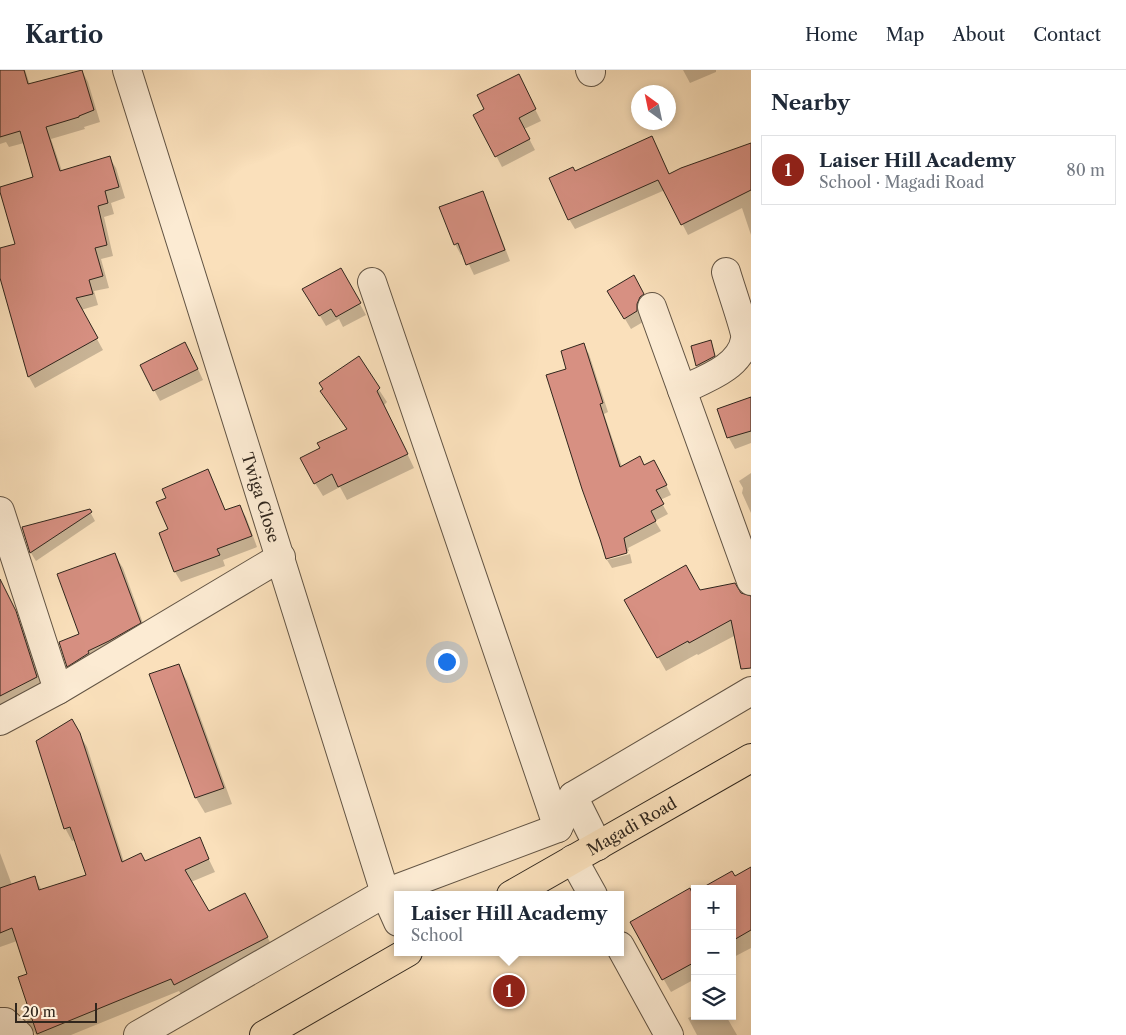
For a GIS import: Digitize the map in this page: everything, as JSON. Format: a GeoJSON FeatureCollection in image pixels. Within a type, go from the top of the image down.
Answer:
{"type":"FeatureCollection","features":[{"type":"Feature","properties":{"kind":"highway","name":"Magadi Road"},"geometry":{"type":"LineString","coordinates":[[518,891],[751,758]]}},
{"type":"Feature","properties":{"kind":"highway"},"geometry":{"type":"LineString","coordinates":[[264,1035],[401,956]]}},
{"type":"Feature","properties":{"kind":"street","name":"Twiga Close"},"geometry":{"type":"LineString","coordinates":[[127,70],[385,893],[394,913]]}},
{"type":"Feature","properties":{"kind":"street"},"geometry":{"type":"LineString","coordinates":[[682,390],[720,372],[739,354],[745,337],[726,272]]}},
{"type":"Feature","properties":{"kind":"street"},"geometry":{"type":"LineString","coordinates":[[372,282],[558,828]]}},
{"type":"Feature","properties":{"kind":"street"},"geometry":{"type":"LineString","coordinates":[[652,307],[751,581]]}},
{"type":"Feature","properties":{"kind":"street"},"geometry":{"type":"LineString","coordinates":[[0,510],[58,690]]}},
{"type":"Feature","properties":{"kind":"street"},"geometry":{"type":"LineString","coordinates":[[0,721],[58,690],[281,557]]}},
{"type":"Feature","properties":{"kind":"street"},"geometry":{"type":"LineString","coordinates":[[138,1035],[385,893],[558,828],[573,796],[751,691]]}},
{"type":"Feature","properties":{"kind":"street"},"geometry":{"type":"LineString","coordinates":[[573,796],[598,846]]}},
{"type":"Feature","properties":{"kind":"street"},"geometry":{"type":"LineString","coordinates":[[573,860],[590,891]]}},
{"type":"Feature","properties":{"kind":"street"},"geometry":{"type":"LineString","coordinates":[[624,953],[669,1035]]}},
{"type":"Feature","properties":{"kind":"street"},"geometry":{"type":"LineString","coordinates":[[0,1022],[5,1022],[19,1035]]}},
{"type":"Feature","properties":{"kind":"building"},"geometry":{"type":"Polygon","coordinates":[[[0,70],[24,70],[28,84],[82,70],[94,110],[79,117],[46,127],[60,171],[110,156],[119,187],[105,191],[108,203],[98,206],[107,245],[95,248],[103,276],[89,280],[93,294],[76,298],[98,338],[28,377],[0,278],[0,248],[15,244],[0,187],[33,177],[20,131],[0,137],[0,70]]]}},
{"type":"Feature","properties":{"kind":"building"},"geometry":{"type":"Polygon","coordinates":[[[519,74],[536,109],[519,118],[530,139],[495,157],[473,115],[484,109],[477,95],[519,74]]]}},
{"type":"Feature","properties":{"kind":"building"},"geometry":{"type":"Polygon","coordinates":[[[652,136],[669,174],[751,143],[751,190],[681,225],[658,180],[568,220],[549,178],[573,167],[575,171],[652,136]]]}},
{"type":"Feature","properties":{"kind":"building"},"geometry":{"type":"Polygon","coordinates":[[[483,191],[505,250],[466,265],[458,243],[454,245],[439,207],[483,191]]]}},
{"type":"Feature","properties":{"kind":"building"},"geometry":{"type":"Polygon","coordinates":[[[341,268],[361,303],[336,317],[331,309],[319,316],[302,289],[341,268]]]}},
{"type":"Feature","properties":{"kind":"building"},"geometry":{"type":"Polygon","coordinates":[[[634,275],[644,294],[640,297],[637,304],[637,311],[624,319],[607,291],[634,275]]]}},
{"type":"Feature","properties":{"kind":"building"},"geometry":{"type":"Polygon","coordinates":[[[711,340],[715,356],[696,366],[691,346],[711,340]]]}},
{"type":"Feature","properties":{"kind":"building"},"geometry":{"type":"Polygon","coordinates":[[[185,342],[198,369],[153,391],[140,365],[185,342]]]}},
{"type":"Feature","properties":{"kind":"building"},"geometry":{"type":"Polygon","coordinates":[[[584,343],[603,403],[600,404],[620,467],[640,456],[644,465],[654,460],[667,485],[656,490],[664,504],[651,511],[656,521],[624,538],[627,553],[606,559],[546,375],[566,369],[561,351],[584,343]]]}},
{"type":"Feature","properties":{"kind":"building"},"geometry":{"type":"Polygon","coordinates":[[[359,356],[380,388],[377,391],[408,454],[338,487],[332,474],[314,484],[300,458],[320,448],[317,443],[347,429],[320,391],[323,389],[319,383],[359,356]]]}},
{"type":"Feature","properties":{"kind":"building"},"geometry":{"type":"Polygon","coordinates":[[[751,397],[751,431],[727,438],[717,409],[751,397]]]}},
{"type":"Feature","properties":{"kind":"building"},"geometry":{"type":"Polygon","coordinates":[[[208,469],[225,510],[240,505],[252,536],[217,549],[220,555],[174,572],[159,533],[168,529],[156,502],[166,498],[162,489],[208,469]]]}},
{"type":"Feature","properties":{"kind":"building"},"geometry":{"type":"Polygon","coordinates":[[[90,509],[92,512],[30,553],[22,527],[90,509]]]}},
{"type":"Feature","properties":{"kind":"building"},"geometry":{"type":"Polygon","coordinates":[[[115,553],[141,623],[88,651],[89,653],[67,667],[59,642],[79,634],[57,574],[115,553]]]}},
{"type":"Feature","properties":{"kind":"building"},"geometry":{"type":"Polygon","coordinates":[[[686,565],[700,590],[735,583],[741,593],[751,596],[751,668],[741,669],[731,620],[657,658],[624,600],[686,565]]]}},
{"type":"Feature","properties":{"kind":"building"},"geometry":{"type":"Polygon","coordinates":[[[0,579],[16,611],[37,677],[0,696],[0,579]]]}},
{"type":"Feature","properties":{"kind":"building"},"geometry":{"type":"Polygon","coordinates":[[[179,664],[224,788],[195,798],[149,674],[179,664]]]}},
{"type":"Feature","properties":{"kind":"building"},"geometry":{"type":"Polygon","coordinates":[[[72,719],[80,733],[122,862],[141,853],[145,861],[200,837],[209,859],[185,870],[209,911],[245,893],[268,937],[174,985],[171,979],[37,1034],[18,977],[27,974],[12,928],[0,933],[0,888],[35,876],[39,890],[86,875],[70,827],[64,829],[36,741],[72,719]]]}},
{"type":"Feature","properties":{"kind":"building"},"geometry":{"type":"Polygon","coordinates":[[[751,867],[751,930],[736,939],[736,885],[707,885],[732,871],[735,876],[751,867]]]}},
{"type":"Feature","properties":{"kind":"building"},"geometry":{"type":"Polygon","coordinates":[[[690,888],[691,964],[662,980],[630,922],[690,888]]]}},
{"type":"Feature","properties":{"kind":"place","name":"Laiser Hill Academy"},"geometry":{"type":"Point","coordinates":[509,991]}}]}
